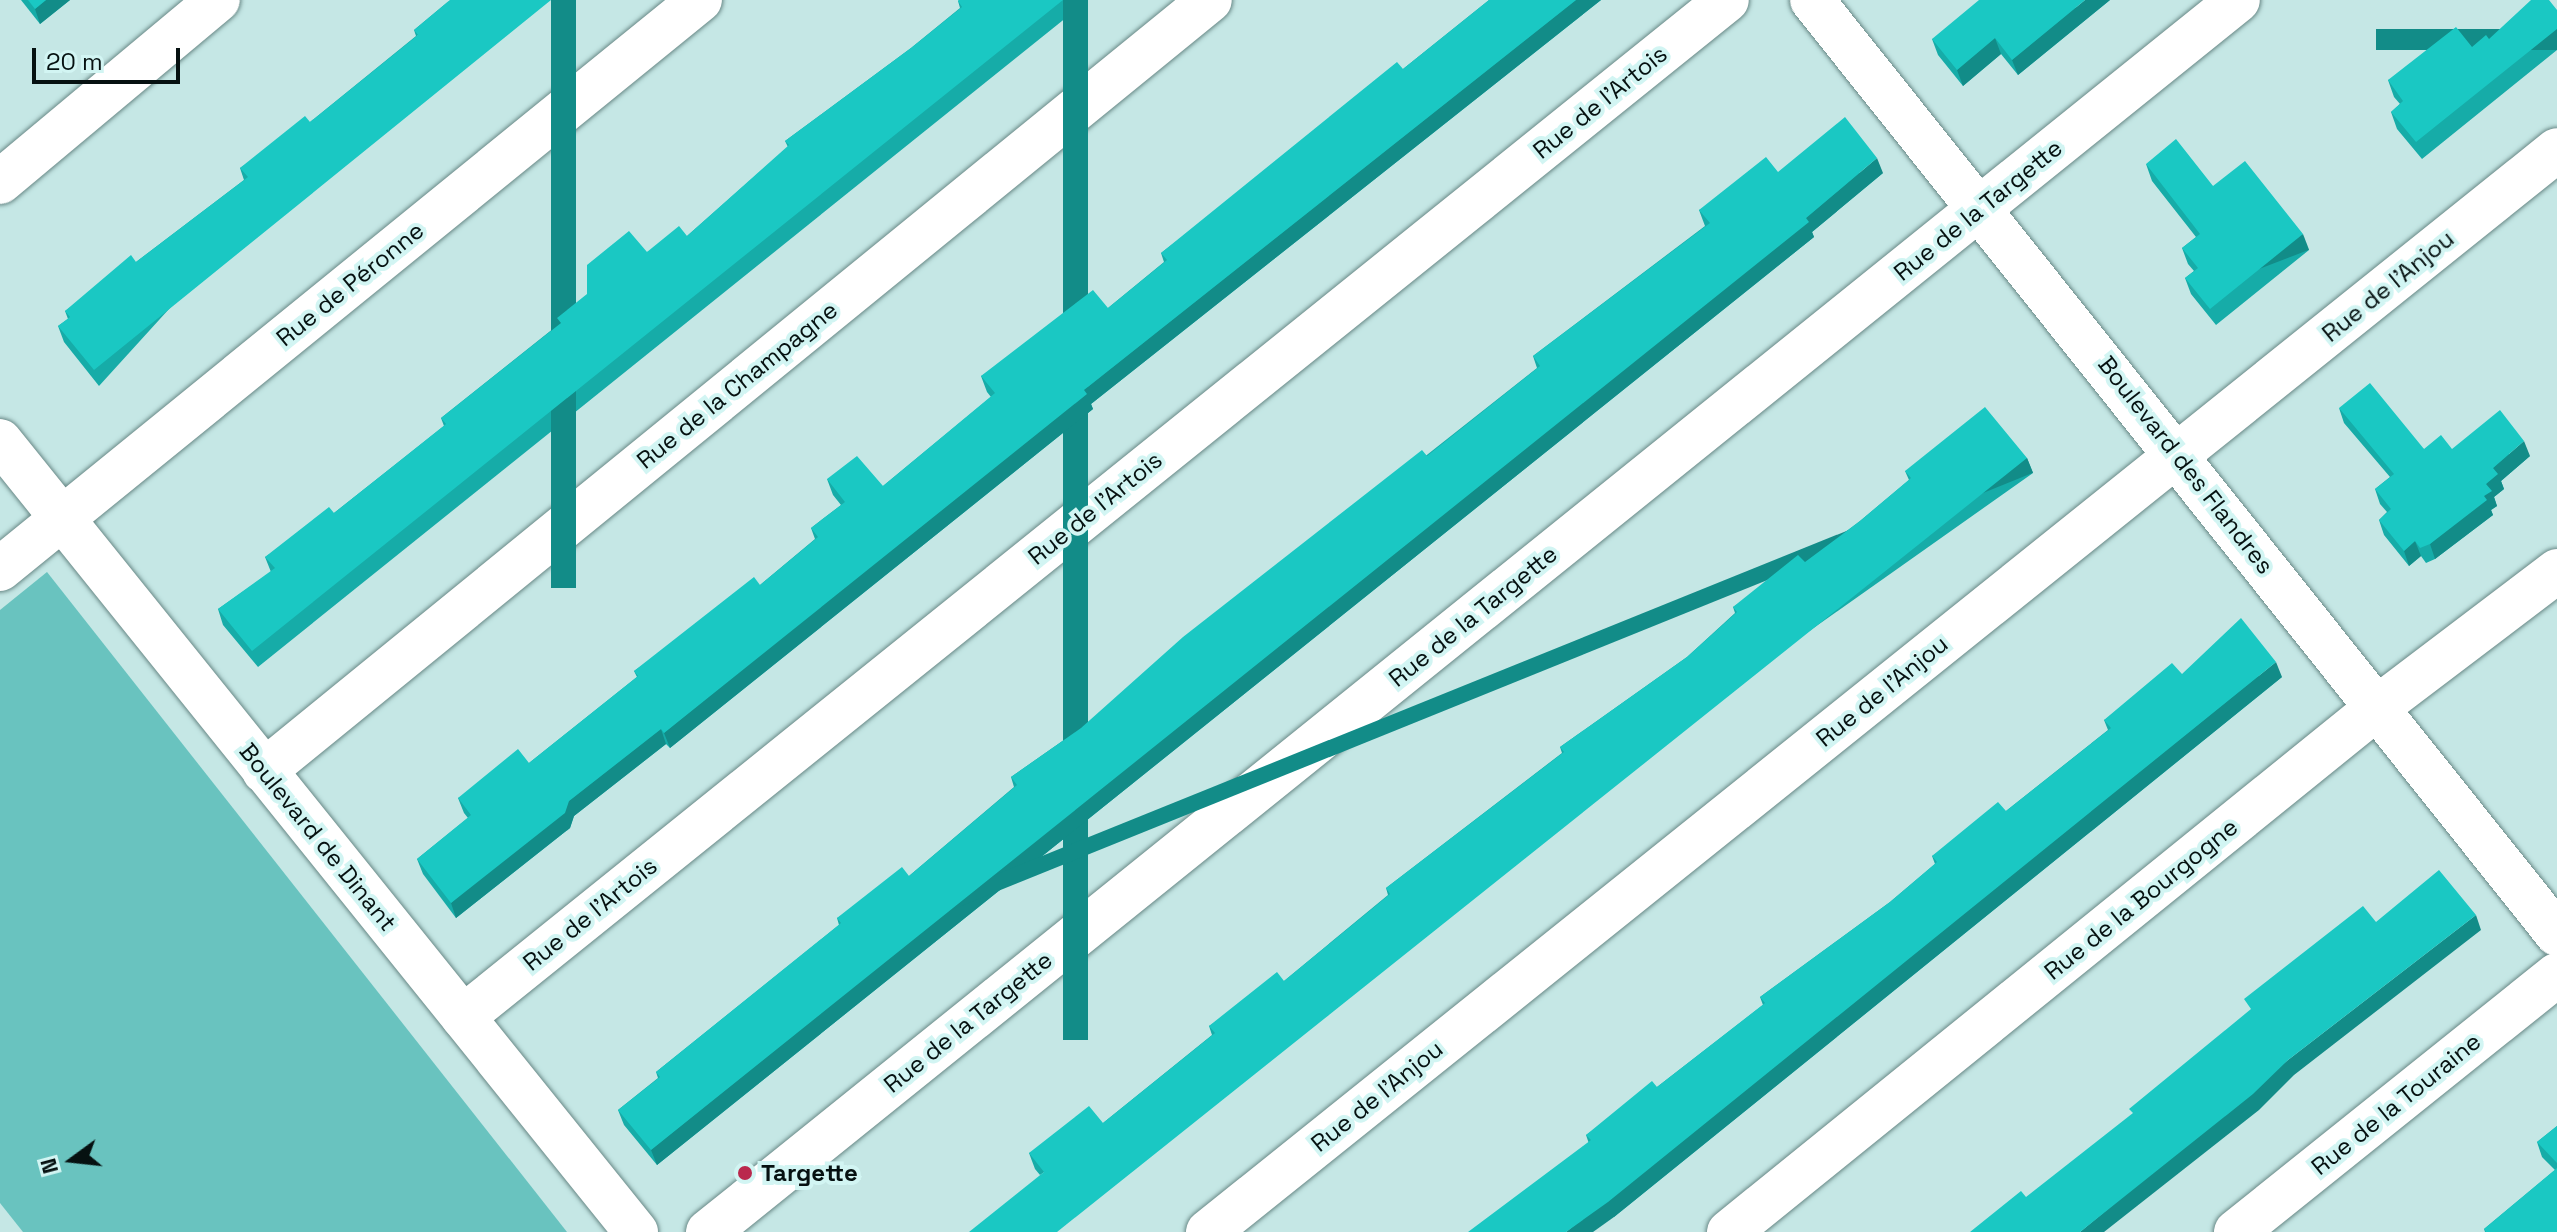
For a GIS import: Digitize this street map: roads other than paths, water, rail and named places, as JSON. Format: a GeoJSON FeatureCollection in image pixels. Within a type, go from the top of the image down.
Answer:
{"type":"FeatureCollection","features":[{"type":"Feature","properties":{"kind":"street"},"geometry":{"type":"LineString","coordinates":[[0,182],[218,0]]}},
{"type":"Feature","properties":{"kind":"street","name":"Rue de Péronne"},"geometry":{"type":"LineString","coordinates":[[0,569],[700,0]]}},
{"type":"Feature","properties":{"kind":"street","name":"Rue de la Champagne"},"geometry":{"type":"LineString","coordinates":[[264,771],[1210,0]]}},
{"type":"Feature","properties":{"kind":"street","name":"Rue de l'Artois"},"geometry":{"type":"LineString","coordinates":[[463,1017],[1727,0]]}},
{"type":"Feature","properties":{"kind":"street","name":"Boulevard des Flandres"},"geometry":{"type":"LineString","coordinates":[[1812,0],[1982,206],[2557,934]]}},
{"type":"Feature","properties":{"kind":"street","name":"Rue de la Targette"},"geometry":{"type":"LineString","coordinates":[[708,1232],[2238,0]]}},
{"type":"Feature","properties":{"kind":"street","name":"Rue de l'Anjou"},"geometry":{"type":"LineString","coordinates":[[1208,1232],[2557,150]]}},
{"type":"Feature","properties":{"kind":"street","name":"Boulevard de Dinant"},"geometry":{"type":"LineString","coordinates":[[0,441],[636,1232]]}},
{"type":"Feature","properties":{"kind":"street","name":"Rue de la Bourgogne"},"geometry":{"type":"LineString","coordinates":[[1729,1232],[2378,707],[2557,571]]}},
{"type":"Feature","properties":{"kind":"street","name":"Rue de la Touraine"},"geometry":{"type":"LineString","coordinates":[[2236,1232],[2557,975]]}},
{"type":"Feature","properties":{"kind":"place","name":"Targette"},"geometry":{"type":"Point","coordinates":[745,1173]}}]}
